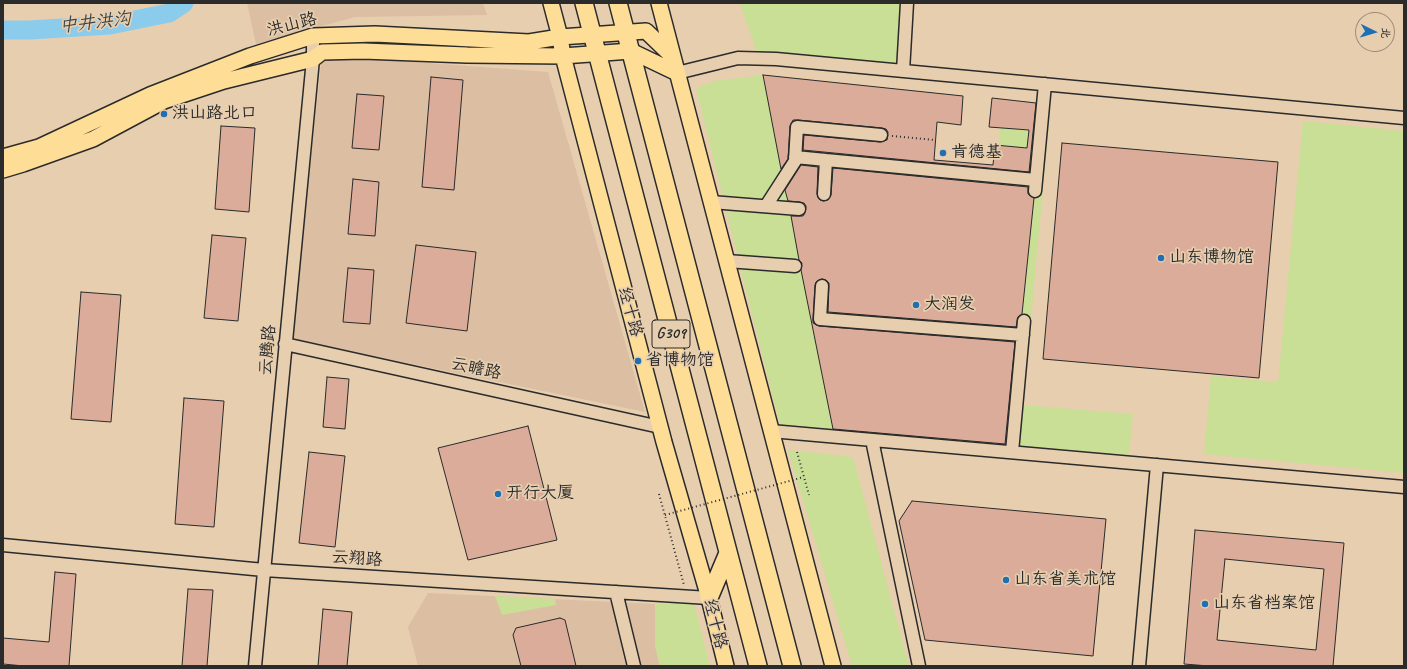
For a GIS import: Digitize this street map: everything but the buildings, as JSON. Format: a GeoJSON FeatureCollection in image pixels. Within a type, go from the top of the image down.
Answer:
{"type":"FeatureCollection","features":[{"type":"Feature","properties":{"kind":"highway","name":"经十路"},"geometry":{"type":"LineString","coordinates":[[584,3],[758,666]]}},
{"type":"Feature","properties":{"kind":"highway","name":"G309"},"geometry":{"type":"LineString","coordinates":[[618,3],[792,666]]}},
{"type":"Feature","properties":{"kind":"highway"},"geometry":{"type":"LineString","coordinates":[[709,598],[728,553]]}},
{"type":"Feature","properties":{"kind":"main road","name":"经十路"},"geometry":{"type":"LineString","coordinates":[[551,3],[560,37],[563,56],[660,427],[709,598],[726,666]]}},
{"type":"Feature","properties":{"kind":"main road"},"geometry":{"type":"LineString","coordinates":[[659,3],[728,261],[833,666]]}},
{"type":"Feature","properties":{"kind":"main road","name":"洪山路"},"geometry":{"type":"LineString","coordinates":[[3,157],[39,147],[158,92],[250,56],[313,36],[375,34],[529,42],[560,37],[646,31],[672,56]]}},
{"type":"Feature","properties":{"kind":"main road","name":"洪山路"},"geometry":{"type":"LineString","coordinates":[[3,170],[92,140],[164,101],[224,81],[313,59],[322,52],[563,56],[631,51]]}},
{"type":"Feature","properties":{"kind":"main road"},"geometry":{"type":"LineString","coordinates":[[631,51],[677,73]]}},
{"type":"Feature","properties":{"kind":"street"},"geometry":{"type":"LineString","coordinates":[[903,71],[907,3]]}},
{"type":"Feature","properties":{"kind":"street","name":"云腾路"},"geometry":{"type":"LineString","coordinates":[[255,666],[313,59],[313,36]]}},
{"type":"Feature","properties":{"kind":"street"},"geometry":{"type":"LineString","coordinates":[[677,73],[738,58],[776,59],[1404,118]]}},
{"type":"Feature","properties":{"kind":"street"},"geometry":{"type":"LineString","coordinates":[[795,157],[1036,185],[1045,84]]}},
{"type":"Feature","properties":{"kind":"street"},"geometry":{"type":"LineString","coordinates":[[766,206],[795,161],[797,127],[881,135]]}},
{"type":"Feature","properties":{"kind":"street"},"geometry":{"type":"LineString","coordinates":[[824,194],[826,160]]}},
{"type":"Feature","properties":{"kind":"street"},"geometry":{"type":"LineString","coordinates":[[711,202],[799,209]]}},
{"type":"Feature","properties":{"kind":"street"},"geometry":{"type":"LineString","coordinates":[[728,261],[795,266]]}},
{"type":"Feature","properties":{"kind":"street"},"geometry":{"type":"LineString","coordinates":[[822,286],[820,319],[1023,335]]}},
{"type":"Feature","properties":{"kind":"street"},"geometry":{"type":"LineString","coordinates":[[1012,452],[1024,321]]}},
{"type":"Feature","properties":{"kind":"street","name":"云瞻路"},"geometry":{"type":"LineString","coordinates":[[285,344],[660,427]]}},
{"type":"Feature","properties":{"kind":"street"},"geometry":{"type":"LineString","coordinates":[[771,431],[1404,487]]}},
{"type":"Feature","properties":{"kind":"street"},"geometry":{"type":"LineString","coordinates":[[872,440],[918,666]]}},
{"type":"Feature","properties":{"kind":"street"},"geometry":{"type":"LineString","coordinates":[[1139,666],[1157,465]]}},
{"type":"Feature","properties":{"kind":"street","name":"云翔路"},"geometry":{"type":"LineString","coordinates":[[3,545],[264,570],[709,598]]}},
{"type":"Feature","properties":{"kind":"street"},"geometry":{"type":"LineString","coordinates":[[616,592],[634,666]]}},
{"type":"Feature","properties":{"kind":"path"},"geometry":{"type":"LineString","coordinates":[[881,135],[935,140]]}},
{"type":"Feature","properties":{"kind":"path"},"geometry":{"type":"LineString","coordinates":[[797,452],[809,495]]}},
{"type":"Feature","properties":{"kind":"path"},"geometry":{"type":"LineString","coordinates":[[665,515],[804,477]]}},
{"type":"Feature","properties":{"kind":"path"},"geometry":{"type":"LineString","coordinates":[[659,494],[688,596]]}},
{"type":"Feature","properties":{"kind":"shaded area"},"geometry":{"type":"Polygon","coordinates":[[[247,3],[483,3],[487,15],[355,17],[256,44],[247,3]]]}},
{"type":"Feature","properties":{"kind":"shaded area"},"geometry":{"type":"Polygon","coordinates":[[[322,55],[548,72],[645,412],[291,339],[322,55]]]}},
{"type":"Feature","properties":{"kind":"shaded area"},"geometry":{"type":"Polygon","coordinates":[[[428,593],[655,604],[655,646],[660,666],[418,666],[408,627],[428,593]]]}},
{"type":"Feature","properties":{"kind":"green space"},"geometry":{"type":"Polygon","coordinates":[[[740,3],[900,3],[896,64],[757,53],[740,3]]]}},
{"type":"Feature","properties":{"kind":"green space","name":"大润发"},"geometry":{"type":"Polygon","coordinates":[[[763,75],[963,96],[961,125],[883,118],[877,165],[996,177],[1002,108],[1050,113],[1023,405],[1133,414],[1129,455],[780,426],[696,89],[713,81],[763,75]]]}},
{"type":"Feature","properties":{"kind":"green space"},"geometry":{"type":"Polygon","coordinates":[[[1303,121],[1404,131],[1404,473],[1204,454],[1211,376],[1278,382],[1303,121]]]}},
{"type":"Feature","properties":{"kind":"green space"},"geometry":{"type":"Polygon","coordinates":[[[788,450],[853,457],[909,666],[852,666],[788,450]]]}},
{"type":"Feature","properties":{"kind":"green space"},"geometry":{"type":"Polygon","coordinates":[[[495,596],[555,599],[556,605],[502,615],[495,596]]]}},
{"type":"Feature","properties":{"kind":"green space"},"geometry":{"type":"Polygon","coordinates":[[[655,604],[694,604],[710,666],[660,666],[655,646],[655,604]]]}},
{"type":"Feature","properties":{"kind":"waterway","name":"中井洪沟"},"geometry":{"type":"LineString","coordinates":[[3,30],[30,30],[110,25],[169,13],[184,3]]}},
{"type":"Feature","properties":{"kind":"place","name":"洪山路北口"},"geometry":{"type":"Point","coordinates":[164,114]}},
{"type":"Feature","properties":{"kind":"place","name":"肯德基"},"geometry":{"type":"Point","coordinates":[943,153]}},
{"type":"Feature","properties":{"kind":"place","name":"山东博物馆"},"geometry":{"type":"Point","coordinates":[1161,258]}},
{"type":"Feature","properties":{"kind":"place","name":"大润发"},"geometry":{"type":"Point","coordinates":[916,305]}},
{"type":"Feature","properties":{"kind":"place","name":"省博物馆"},"geometry":{"type":"Point","coordinates":[638,361]}},
{"type":"Feature","properties":{"kind":"place","name":"开行大厦"},"geometry":{"type":"Point","coordinates":[498,494]}},
{"type":"Feature","properties":{"kind":"place","name":"山东省美术馆"},"geometry":{"type":"Point","coordinates":[1006,580]}},
{"type":"Feature","properties":{"kind":"place","name":"山东省档案馆"},"geometry":{"type":"Point","coordinates":[1205,604]}}]}
